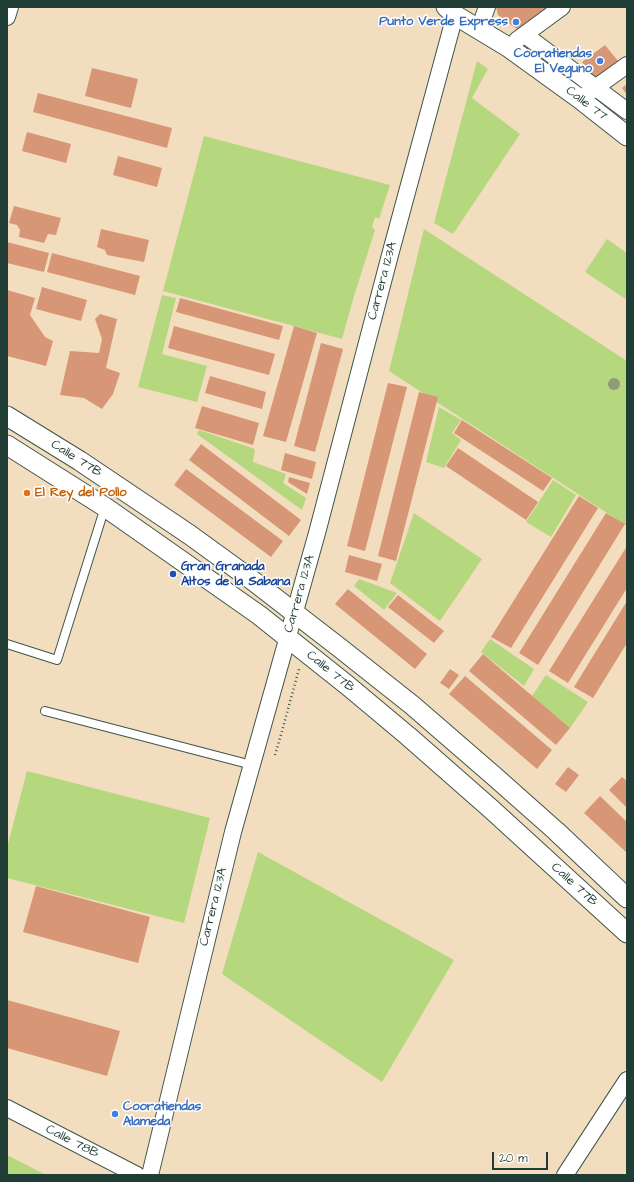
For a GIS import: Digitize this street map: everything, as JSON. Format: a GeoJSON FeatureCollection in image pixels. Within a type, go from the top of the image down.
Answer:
{"type":"FeatureCollection","features":[{"type":"Feature","properties":{"kind":"street"},"geometry":{"type":"LineString","coordinates":[[7,17],[10,7]]}},
{"type":"Feature","properties":{"kind":"street"},"geometry":{"type":"LineString","coordinates":[[480,29],[487,7]]}},
{"type":"Feature","properties":{"kind":"street"},"geometry":{"type":"LineString","coordinates":[[508,47],[562,7]]}},
{"type":"Feature","properties":{"kind":"street","name":"Calle 77"},"geometry":{"type":"LineString","coordinates":[[450,11],[508,47],[580,99],[627,136]]}},
{"type":"Feature","properties":{"kind":"street","name":"Carrera 123A"},"geometry":{"type":"LineString","coordinates":[[150,1175],[218,890],[295,613],[450,11]]}},
{"type":"Feature","properties":{"kind":"street"},"geometry":{"type":"LineString","coordinates":[[525,35],[627,111]]}},
{"type":"Feature","properties":{"kind":"street"},"geometry":{"type":"LineString","coordinates":[[580,99],[627,65]]}},
{"type":"Feature","properties":{"kind":"street","name":"Calle 77B"},"geometry":{"type":"LineString","coordinates":[[7,416],[144,503],[252,580],[295,613],[412,705],[447,735],[556,831],[627,898]]}},
{"type":"Feature","properties":{"kind":"street","name":"Calle 77B"},"geometry":{"type":"LineString","coordinates":[[7,445],[105,507],[259,615],[408,736],[490,808],[627,933]]}},
{"type":"Feature","properties":{"kind":"street"},"geometry":{"type":"LineString","coordinates":[[565,1175],[627,1080]]}},
{"type":"Feature","properties":{"kind":"street","name":"Calle 78B"},"geometry":{"type":"LineString","coordinates":[[7,1108],[136,1175]]}},
{"type":"Feature","properties":{"kind":"lane"},"geometry":{"type":"LineString","coordinates":[[7,644],[57,660],[105,507]]}},
{"type":"Feature","properties":{"kind":"lane"},"geometry":{"type":"LineString","coordinates":[[45,711],[252,765]]}},
{"type":"Feature","properties":{"kind":"green space"},"geometry":{"type":"Polygon","coordinates":[[[477,61],[488,69],[472,98],[520,134],[453,234],[434,223],[477,61]]]}},
{"type":"Feature","properties":{"kind":"green space"},"geometry":{"type":"Polygon","coordinates":[[[204,136],[390,185],[379,219],[375,217],[372,227],[375,230],[342,339],[163,291],[204,136]]]}},
{"type":"Feature","properties":{"kind":"green space"},"geometry":{"type":"Polygon","coordinates":[[[424,229],[627,361],[627,526],[389,371],[424,229]]]}},
{"type":"Feature","properties":{"kind":"green space"},"geometry":{"type":"Polygon","coordinates":[[[607,239],[627,253],[627,300],[585,272],[607,239]]]}},
{"type":"Feature","properties":{"kind":"green space"},"geometry":{"type":"Polygon","coordinates":[[[162,295],[176,298],[162,354],[207,366],[197,402],[138,387],[162,295]]]}},
{"type":"Feature","properties":{"kind":"green space"},"geometry":{"type":"Polygon","coordinates":[[[439,407],[461,420],[452,433],[461,440],[444,468],[426,462],[439,407]]]}},
{"type":"Feature","properties":{"kind":"green space"},"geometry":{"type":"Polygon","coordinates":[[[199,430],[255,449],[253,462],[286,474],[283,483],[306,498],[302,510],[197,434],[199,430]]]}},
{"type":"Feature","properties":{"kind":"green space"},"geometry":{"type":"Polygon","coordinates":[[[553,480],[576,495],[551,537],[526,522],[553,480]]]}},
{"type":"Feature","properties":{"kind":"green space"},"geometry":{"type":"Polygon","coordinates":[[[414,513],[482,559],[440,621],[390,583],[414,513]]]}},
{"type":"Feature","properties":{"kind":"green space"},"geometry":{"type":"Polygon","coordinates":[[[359,579],[397,593],[384,610],[354,586],[359,579]]]}},
{"type":"Feature","properties":{"kind":"green space"},"geometry":{"type":"Polygon","coordinates":[[[490,639],[534,669],[524,686],[481,652],[490,639]]]}},
{"type":"Feature","properties":{"kind":"green space"},"geometry":{"type":"Polygon","coordinates":[[[546,675],[588,702],[570,728],[532,696],[546,675]]]}},
{"type":"Feature","properties":{"kind":"green space"},"geometry":{"type":"Polygon","coordinates":[[[27,771],[210,818],[184,923],[7,878],[7,848],[27,771]]]}},
{"type":"Feature","properties":{"kind":"green space"},"geometry":{"type":"Polygon","coordinates":[[[258,852],[454,960],[382,1082],[222,974],[258,852]]]}},
{"type":"Feature","properties":{"kind":"green space"},"geometry":{"type":"Polygon","coordinates":[[[7,1155],[46,1175],[7,1175],[7,1155]]]}},
{"type":"Feature","properties":{"kind":"building"},"geometry":{"type":"Polygon","coordinates":[[[496,7],[552,7],[518,30],[498,15],[496,7]]]}},
{"type":"Feature","properties":{"kind":"building","name":"Cooratiendas El Veguno"},"geometry":{"type":"Polygon","coordinates":[[[605,45],[618,61],[595,79],[582,62],[605,45]]]}},
{"type":"Feature","properties":{"kind":"building"},"geometry":{"type":"Polygon","coordinates":[[[92,68],[138,79],[131,108],[85,96],[92,68]]]}},
{"type":"Feature","properties":{"kind":"building"},"geometry":{"type":"Polygon","coordinates":[[[627,84],[627,95],[622,88],[627,84]]]}},
{"type":"Feature","properties":{"kind":"building"},"geometry":{"type":"Polygon","coordinates":[[[38,93],[172,128],[167,148],[33,112],[38,93]]]}},
{"type":"Feature","properties":{"kind":"building"},"geometry":{"type":"Polygon","coordinates":[[[27,132],[71,144],[66,163],[22,151],[27,132]]]}},
{"type":"Feature","properties":{"kind":"building"},"geometry":{"type":"Polygon","coordinates":[[[118,156],[162,168],[157,187],[113,175],[118,156]]]}},
{"type":"Feature","properties":{"kind":"building"},"geometry":{"type":"Polygon","coordinates":[[[14,206],[61,218],[56,235],[48,234],[44,243],[19,237],[20,230],[17,225],[9,223],[14,206]]]}},
{"type":"Feature","properties":{"kind":"building"},"geometry":{"type":"Polygon","coordinates":[[[101,229],[149,240],[144,262],[107,255],[105,250],[97,247],[101,229]]]}},
{"type":"Feature","properties":{"kind":"building"},"geometry":{"type":"Polygon","coordinates":[[[7,242],[49,253],[44,272],[7,263],[7,242]]]}},
{"type":"Feature","properties":{"kind":"building"},"geometry":{"type":"Polygon","coordinates":[[[52,253],[140,276],[135,295],[47,272],[52,253]]]}},
{"type":"Feature","properties":{"kind":"building"},"geometry":{"type":"Polygon","coordinates":[[[42,287],[87,300],[81,321],[36,309],[42,287]]]}},
{"type":"Feature","properties":{"kind":"building"},"geometry":{"type":"Polygon","coordinates":[[[7,290],[35,298],[30,315],[45,337],[53,341],[46,366],[7,356],[7,290]]]}},
{"type":"Feature","properties":{"kind":"building"},"geometry":{"type":"Polygon","coordinates":[[[180,298],[283,326],[279,340],[176,312],[180,298]]]}},
{"type":"Feature","properties":{"kind":"building"},"geometry":{"type":"Polygon","coordinates":[[[100,314],[117,319],[106,368],[120,373],[113,394],[102,409],[84,398],[60,395],[70,351],[99,353],[102,339],[95,319],[100,314]]]}},
{"type":"Feature","properties":{"kind":"building"},"geometry":{"type":"Polygon","coordinates":[[[174,326],[275,354],[269,375],[168,348],[174,326]]]}},
{"type":"Feature","properties":{"kind":"building"},"geometry":{"type":"Polygon","coordinates":[[[294,326],[317,333],[286,442],[263,436],[294,326]]]}},
{"type":"Feature","properties":{"kind":"building"},"geometry":{"type":"Polygon","coordinates":[[[321,343],[343,349],[315,452],[294,446],[321,343]]]}},
{"type":"Feature","properties":{"kind":"building"},"geometry":{"type":"Polygon","coordinates":[[[210,376],[266,392],[262,409],[205,393],[210,376]]]}},
{"type":"Feature","properties":{"kind":"building"},"geometry":{"type":"Polygon","coordinates":[[[388,383],[407,387],[365,551],[347,546],[388,383]]]}},
{"type":"Feature","properties":{"kind":"building"},"geometry":{"type":"Polygon","coordinates":[[[419,392],[438,397],[396,561],[378,556],[419,392]]]}},
{"type":"Feature","properties":{"kind":"building"},"geometry":{"type":"Polygon","coordinates":[[[202,406],[259,423],[253,445],[195,428],[202,406]]]}},
{"type":"Feature","properties":{"kind":"building"},"geometry":{"type":"Polygon","coordinates":[[[462,420],[552,478],[543,491],[454,433],[462,420]]]}},
{"type":"Feature","properties":{"kind":"building"},"geometry":{"type":"Polygon","coordinates":[[[201,444],[301,520],[289,536],[189,460],[201,444]]]}},
{"type":"Feature","properties":{"kind":"building"},"geometry":{"type":"Polygon","coordinates":[[[458,448],[538,502],[526,520],[446,466],[458,448]]]}},
{"type":"Feature","properties":{"kind":"building"},"geometry":{"type":"Polygon","coordinates":[[[285,453],[316,462],[312,479],[281,470],[285,453]]]}},
{"type":"Feature","properties":{"kind":"building"},"geometry":{"type":"Polygon","coordinates":[[[186,469],[283,541],[271,557],[174,485],[186,469]]]}},
{"type":"Feature","properties":{"kind":"building"},"geometry":{"type":"Polygon","coordinates":[[[289,477],[310,483],[307,494],[288,482],[289,477]]]}},
{"type":"Feature","properties":{"kind":"building"},"geometry":{"type":"Polygon","coordinates":[[[579,496],[598,508],[511,648],[491,637],[579,496]]]}},
{"type":"Feature","properties":{"kind":"building"},"geometry":{"type":"Polygon","coordinates":[[[606,513],[625,524],[538,665],[519,653],[606,513]]]}},
{"type":"Feature","properties":{"kind":"building"},"geometry":{"type":"Polygon","coordinates":[[[627,546],[627,588],[568,683],[549,671],[627,546]]]}},
{"type":"Feature","properties":{"kind":"building"},"geometry":{"type":"Polygon","coordinates":[[[349,555],[382,564],[377,581],[345,572],[349,555]]]}},
{"type":"Feature","properties":{"kind":"building"},"geometry":{"type":"Polygon","coordinates":[[[348,589],[427,654],[415,669],[335,604],[348,589]]]}},
{"type":"Feature","properties":{"kind":"building"},"geometry":{"type":"Polygon","coordinates":[[[398,595],[444,631],[434,643],[388,607],[398,595]]]}},
{"type":"Feature","properties":{"kind":"building"},"geometry":{"type":"Polygon","coordinates":[[[627,601],[627,643],[593,698],[574,687],[627,601]]]}},
{"type":"Feature","properties":{"kind":"building"},"geometry":{"type":"Polygon","coordinates":[[[483,654],[570,728],[556,745],[469,671],[483,654]]]}},
{"type":"Feature","properties":{"kind":"building"},"geometry":{"type":"Polygon","coordinates":[[[450,669],[459,675],[449,689],[440,683],[450,669]]]}},
{"type":"Feature","properties":{"kind":"building"},"geometry":{"type":"Polygon","coordinates":[[[465,676],[552,750],[537,769],[449,694],[465,676]]]}},
{"type":"Feature","properties":{"kind":"building"},"geometry":{"type":"Polygon","coordinates":[[[568,767],[579,775],[566,792],[555,784],[568,767]]]}},
{"type":"Feature","properties":{"kind":"building"},"geometry":{"type":"Polygon","coordinates":[[[622,777],[627,781],[627,808],[609,790],[622,777]]]}},
{"type":"Feature","properties":{"kind":"building"},"geometry":{"type":"Polygon","coordinates":[[[600,796],[627,822],[627,853],[584,813],[600,796]]]}},
{"type":"Feature","properties":{"kind":"building"},"geometry":{"type":"Polygon","coordinates":[[[36,886],[150,917],[138,963],[23,932],[36,886]]]}},
{"type":"Feature","properties":{"kind":"building"},"geometry":{"type":"Polygon","coordinates":[[[7,1000],[120,1031],[107,1076],[7,1048],[7,1000]]]}},
{"type":"Feature","properties":{"kind":"place","name":"Punto Verde Express"},"geometry":{"type":"Point","coordinates":[516,22]}},
{"type":"Feature","properties":{"kind":"place","name":"Cooratiendas El Veguno"},"geometry":{"type":"Point","coordinates":[600,61]}},
{"type":"Feature","properties":{"kind":"place","name":"El Rey del Pollo"},"geometry":{"type":"Point","coordinates":[27,493]}},
{"type":"Feature","properties":{"kind":"place","name":"Gran Granada Altos de la Sabana"},"geometry":{"type":"Point","coordinates":[173,574]}},
{"type":"Feature","properties":{"kind":"place","name":"Cooratiendas Alameda"},"geometry":{"type":"Point","coordinates":[115,1114]}}]}
